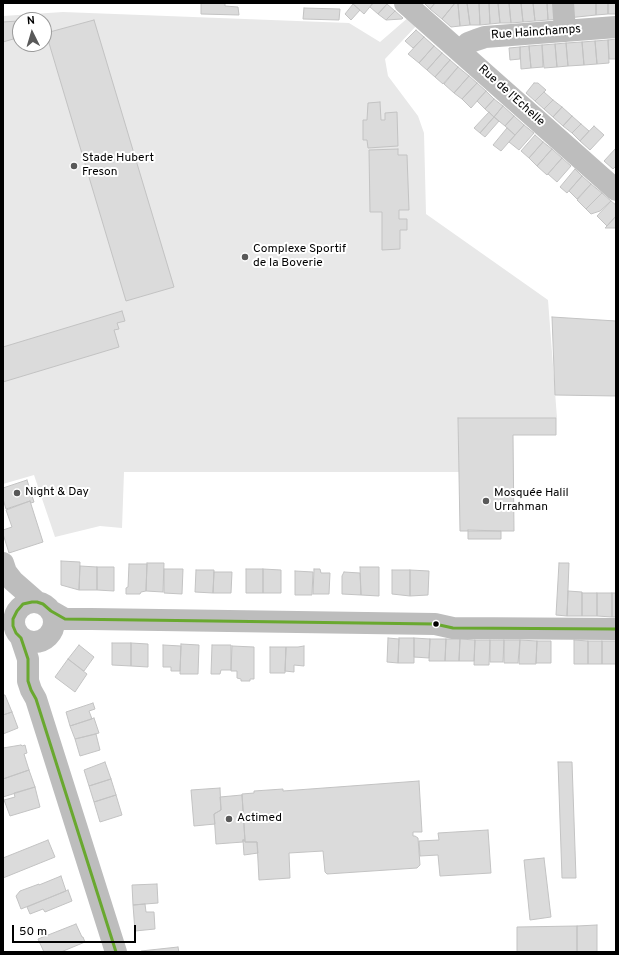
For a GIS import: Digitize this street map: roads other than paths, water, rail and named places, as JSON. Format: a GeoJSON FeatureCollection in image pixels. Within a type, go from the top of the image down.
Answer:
{"type":"FeatureCollection","features":[{"type":"Feature","properties":{"kind":"street","name":"Rue de l'Echelle"},"geometry":{"type":"LineString","coordinates":[[405,3],[616,190]]}},
{"type":"Feature","properties":{"kind":"street"},"geometry":{"type":"LineString","coordinates":[[563,3],[564,31]]}},
{"type":"Feature","properties":{"kind":"street","name":"Rue Hainchamps"},"geometry":{"type":"LineString","coordinates":[[460,52],[468,43],[485,37],[616,27]]}},
{"type":"Feature","properties":{"kind":"street"},"geometry":{"type":"LineString","coordinates":[[4,573],[44,606],[65,619],[435,624],[453,628],[616,630]]}},
{"type":"Feature","properties":{"kind":"street"},"geometry":{"type":"LineString","coordinates":[[4,573],[8,600],[28,659],[28,681],[36,699],[116,952]]}},
{"type":"Feature","properties":{"kind":"street"},"geometry":{"type":"LineString","coordinates":[[36,699],[37,663],[53,630],[54,617],[44,606],[32,602],[23,604],[17,611],[17,628],[26,641],[33,643],[39,642],[45,640],[50,635]]}},
{"type":"Feature","properties":{"kind":"place","name":"Stade Hubert Freson"},"geometry":{"type":"Point","coordinates":[74,166]}},
{"type":"Feature","properties":{"kind":"place","name":"Complexe Sportif de la Boverie"},"geometry":{"type":"Point","coordinates":[245,257]}},
{"type":"Feature","properties":{"kind":"place","name":"Night & Day"},"geometry":{"type":"Point","coordinates":[17,493]}},
{"type":"Feature","properties":{"kind":"place","name":"Mosquée Halil Urrahman"},"geometry":{"type":"Point","coordinates":[486,501]}},
{"type":"Feature","properties":{"kind":"place","name":"Actimed"},"geometry":{"type":"Point","coordinates":[229,819]}}]}
